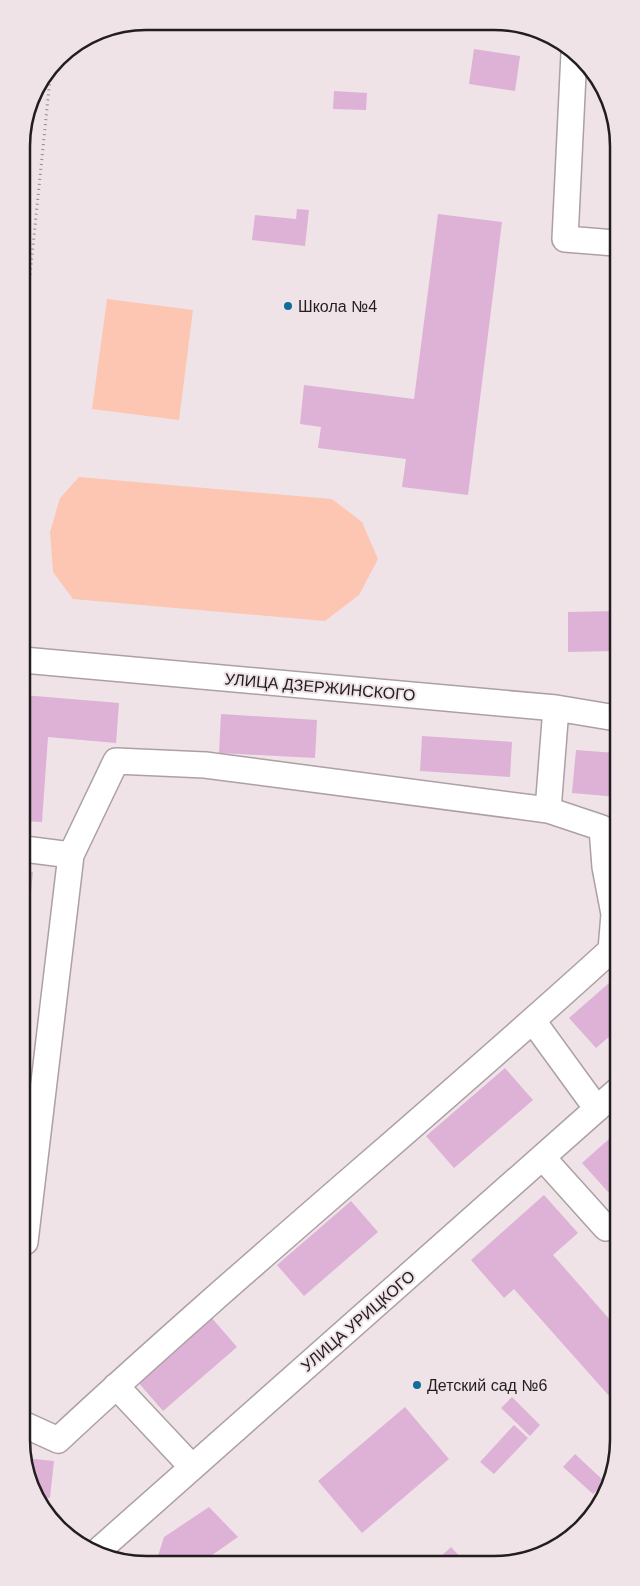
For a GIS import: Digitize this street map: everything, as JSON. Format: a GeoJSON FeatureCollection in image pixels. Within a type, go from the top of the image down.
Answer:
{"type":"FeatureCollection","features":[{"type":"Feature","properties":{"kind":"street"},"geometry":{"type":"LineString","coordinates":[[574,62],[565,239],[610,243]]}},
{"type":"Feature","properties":{"kind":"street","name":"УЛИЦА ДЗЕРЖИНСКОГО"},"geometry":{"type":"LineString","coordinates":[[30,661],[556,708],[610,717]]}},
{"type":"Feature","properties":{"kind":"street"},"geometry":{"type":"LineString","coordinates":[[548,810],[556,708]]}},
{"type":"Feature","properties":{"kind":"street"},"geometry":{"type":"LineString","coordinates":[[30,1200],[71,855],[116,761],[206,764],[548,810],[602,828],[605,867],[610,893]]}},
{"type":"Feature","properties":{"kind":"street"},"geometry":{"type":"LineString","coordinates":[[30,850],[71,855]]}},
{"type":"Feature","properties":{"kind":"street"},"geometry":{"type":"LineString","coordinates":[[30,1427],[58,1440],[116,1386],[533,1021],[610,951]]}},
{"type":"Feature","properties":{"kind":"street"},"geometry":{"type":"LineString","coordinates":[[533,1021],[597,1109]]}},
{"type":"Feature","properties":{"kind":"street","name":"УЛИЦА УРИЦКОГО"},"geometry":{"type":"LineString","coordinates":[[102,1547],[610,1098]]}},
{"type":"Feature","properties":{"kind":"street"},"geometry":{"type":"LineString","coordinates":[[542,1158],[606,1228],[610,1226]]}},
{"type":"Feature","properties":{"kind":"street"},"geometry":{"type":"LineString","coordinates":[[116,1386],[192,1467]]}},
{"type":"Feature","properties":{"kind":"path"},"geometry":{"type":"LineString","coordinates":[[30,275],[50,83]]}},
{"type":"Feature","properties":{"kind":"shaded area"},"geometry":{"type":"Polygon","coordinates":[[[107,299],[193,310],[179,420],[92,409],[107,299]]]}},
{"type":"Feature","properties":{"kind":"shaded area"},"geometry":{"type":"Polygon","coordinates":[[[79,477],[332,499],[362,522],[378,559],[359,595],[325,621],[73,599],[53,572],[50,532],[60,498],[79,477]]]}},
{"type":"Feature","properties":{"kind":"building"},"geometry":{"type":"Polygon","coordinates":[[[474,49],[520,56],[515,91],[469,84],[474,49]]]}},
{"type":"Feature","properties":{"kind":"building"},"geometry":{"type":"Polygon","coordinates":[[[334,91],[367,93],[366,110],[333,109],[334,91]]]}},
{"type":"Feature","properties":{"kind":"building"},"geometry":{"type":"Polygon","coordinates":[[[297,209],[309,210],[305,246],[252,240],[255,215],[296,219],[297,209]]]}},
{"type":"Feature","properties":{"kind":"building"},"geometry":{"type":"Polygon","coordinates":[[[438,214],[502,222],[468,495],[402,487],[406,459],[318,448],[321,427],[300,424],[304,385],[414,399],[438,214]]]}},
{"type":"Feature","properties":{"kind":"building"},"geometry":{"type":"Polygon","coordinates":[[[610,611],[610,651],[568,652],[568,612],[610,611]]]}},
{"type":"Feature","properties":{"kind":"building"},"geometry":{"type":"Polygon","coordinates":[[[30,696],[119,703],[116,743],[48,737],[42,822],[30,821],[30,696]]]}},
{"type":"Feature","properties":{"kind":"building"},"geometry":{"type":"Polygon","coordinates":[[[221,714],[317,720],[315,758],[219,753],[221,714]]]}},
{"type":"Feature","properties":{"kind":"building"},"geometry":{"type":"Polygon","coordinates":[[[422,736],[512,742],[510,777],[420,771],[422,736]]]}},
{"type":"Feature","properties":{"kind":"building"},"geometry":{"type":"Polygon","coordinates":[[[576,750],[610,753],[610,796],[572,793],[576,750]]]}},
{"type":"Feature","properties":{"kind":"building"},"geometry":{"type":"Polygon","coordinates":[[[30,872],[33,872],[30,903],[30,872]]]}},
{"type":"Feature","properties":{"kind":"building"},"geometry":{"type":"Polygon","coordinates":[[[610,982],[610,1036],[596,1048],[569,1018],[610,982]]]}},
{"type":"Feature","properties":{"kind":"building"},"geometry":{"type":"Polygon","coordinates":[[[505,1068],[533,1100],[454,1168],[426,1136],[505,1068]]]}},
{"type":"Feature","properties":{"kind":"building"},"geometry":{"type":"Polygon","coordinates":[[[610,1138],[610,1194],[582,1163],[610,1138]]]}},
{"type":"Feature","properties":{"kind":"building"},"geometry":{"type":"Polygon","coordinates":[[[544,1195],[578,1233],[553,1255],[610,1320],[610,1397],[514,1289],[504,1298],[471,1260],[544,1195]]]}},
{"type":"Feature","properties":{"kind":"building"},"geometry":{"type":"Polygon","coordinates":[[[351,1201],[378,1232],[304,1296],[277,1265],[351,1201]]]}},
{"type":"Feature","properties":{"kind":"building"},"geometry":{"type":"Polygon","coordinates":[[[211,1317],[237,1347],[163,1411],[137,1381],[211,1317]]]}},
{"type":"Feature","properties":{"kind":"building"},"geometry":{"type":"Polygon","coordinates":[[[512,1397],[540,1425],[530,1436],[501,1408],[512,1397]]]}},
{"type":"Feature","properties":{"kind":"building"},"geometry":{"type":"Polygon","coordinates":[[[405,1407],[449,1459],[362,1533],[318,1481],[405,1407]]]}},
{"type":"Feature","properties":{"kind":"building"},"geometry":{"type":"Polygon","coordinates":[[[514,1425],[528,1438],[494,1474],[480,1462],[514,1425]]]}},
{"type":"Feature","properties":{"kind":"building"},"geometry":{"type":"Polygon","coordinates":[[[575,1454],[603,1480],[599,1488],[593,1494],[563,1467],[575,1454]]]}},
{"type":"Feature","properties":{"kind":"building"},"geometry":{"type":"Polygon","coordinates":[[[32,1459],[54,1461],[50,1498],[46,1498],[39,1484],[32,1459]]]}},
{"type":"Feature","properties":{"kind":"building"},"geometry":{"type":"Polygon","coordinates":[[[209,1507],[238,1537],[211,1556],[158,1556],[164,1537],[209,1507]]]}},
{"type":"Feature","properties":{"kind":"building"},"geometry":{"type":"Polygon","coordinates":[[[451,1547],[459,1556],[441,1556],[451,1547]]]}},
{"type":"Feature","properties":{"kind":"place","name":"Школа №4"},"geometry":{"type":"Point","coordinates":[288,306]}},
{"type":"Feature","properties":{"kind":"place","name":"Детский сад №6"},"geometry":{"type":"Point","coordinates":[417,1385]}}]}
